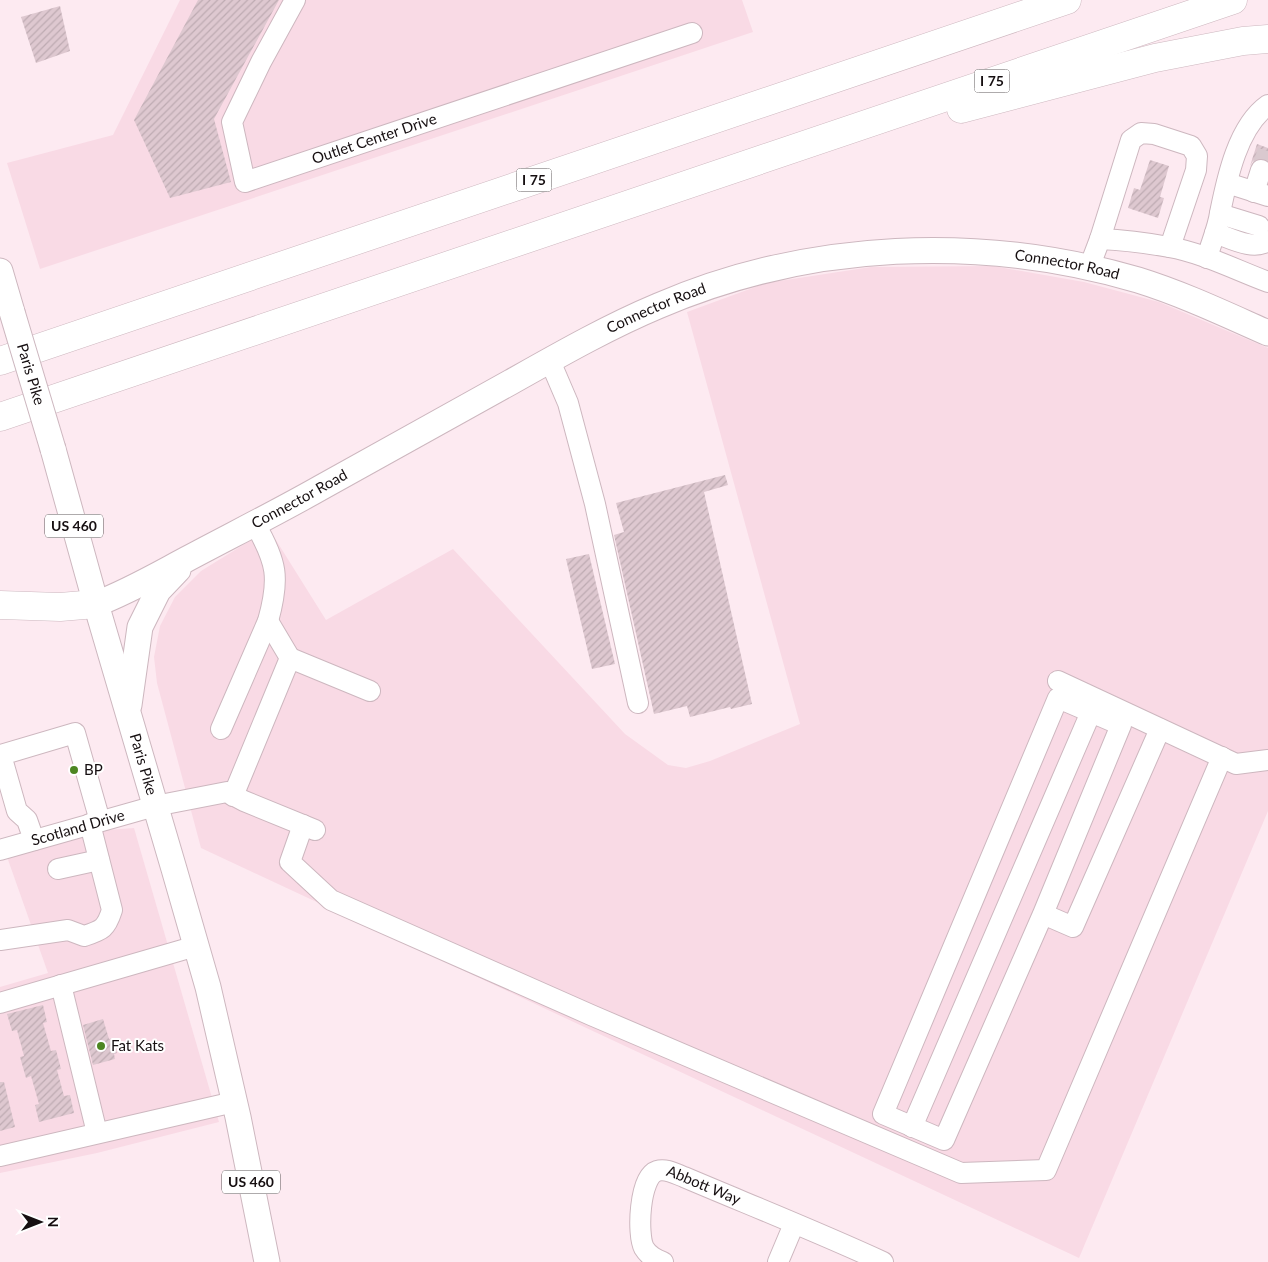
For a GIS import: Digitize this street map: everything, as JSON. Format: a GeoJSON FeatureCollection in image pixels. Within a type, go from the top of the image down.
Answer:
{"type":"FeatureCollection","features":[{"type":"Feature","properties":{"kind":"highway"},"geometry":{"type":"LineString","coordinates":[[941,42],[1046,0]]}},
{"type":"Feature","properties":{"kind":"highway","name":"I 75"},"geometry":{"type":"LineString","coordinates":[[0,361],[1067,0]]}},
{"type":"Feature","properties":{"kind":"highway","name":"I 75"},"geometry":{"type":"LineString","coordinates":[[0,417],[1233,0]]}},
{"type":"Feature","properties":{"kind":"highway"},"geometry":{"type":"LineString","coordinates":[[751,163],[848,140],[1155,58],[1234,42],[1268,38]]}},
{"type":"Feature","properties":{"kind":"highway"},"geometry":{"type":"LineString","coordinates":[[0,605],[78,606],[96,604]]}},
{"type":"Feature","properties":{"kind":"main road","name":"Connector Road"},"geometry":{"type":"LineString","coordinates":[[96,604],[133,588],[255,524],[550,361],[642,313],[682,296],[750,274],[808,260],[872,253],[946,250],[1013,255],[1089,268],[1141,281],[1268,332]]}},
{"type":"Feature","properties":{"kind":"main road","name":"Paris Pike"},"geometry":{"type":"LineString","coordinates":[[0,271],[196,946],[234,1102],[267,1262]]}},
{"type":"Feature","properties":{"kind":"main road"},"geometry":{"type":"LineString","coordinates":[[128,712],[140,626],[158,591],[189,558]]}},
{"type":"Feature","properties":{"kind":"street","name":"Outlet Center Drive"},"geometry":{"type":"LineString","coordinates":[[295,0],[260,62],[232,122],[245,182],[692,33]]}},
{"type":"Feature","properties":{"kind":"street"},"geometry":{"type":"LineString","coordinates":[[1207,258],[1227,183],[1245,129],[1259,111],[1268,104]]}},
{"type":"Feature","properties":{"kind":"street"},"geometry":{"type":"LineString","coordinates":[[1089,268],[1100,239],[1130,140],[1141,133],[1154,134],[1191,146],[1197,156],[1196,170],[1170,247]]}},
{"type":"Feature","properties":{"kind":"street"},"geometry":{"type":"LineString","coordinates":[[1227,183],[1261,194],[1261,170]]}},
{"type":"Feature","properties":{"kind":"street"},"geometry":{"type":"LineString","coordinates":[[1215,233],[1250,244],[1264,244],[1263,234],[1220,214]]}},
{"type":"Feature","properties":{"kind":"street"},"geometry":{"type":"LineString","coordinates":[[1100,239],[1170,247],[1207,258],[1268,282]]}},
{"type":"Feature","properties":{"kind":"street"},"geometry":{"type":"LineString","coordinates":[[550,361],[568,403],[596,504],[638,703]]}},
{"type":"Feature","properties":{"kind":"street"},"geometry":{"type":"LineString","coordinates":[[221,729],[268,620],[273,602],[276,581],[274,564],[267,545],[255,524]]}},
{"type":"Feature","properties":{"kind":"street"},"geometry":{"type":"LineString","coordinates":[[268,620],[290,658],[370,691]]}},
{"type":"Feature","properties":{"kind":"street"},"geometry":{"type":"LineString","coordinates":[[290,658],[234,796],[309,828],[290,862],[331,900],[582,1011],[961,1173],[1046,1170],[1222,757]]}},
{"type":"Feature","properties":{"kind":"street"},"geometry":{"type":"LineString","coordinates":[[1058,681],[1236,764],[1268,760]]}},
{"type":"Feature","properties":{"kind":"street"},"geometry":{"type":"LineString","coordinates":[[1058,698],[1092,712],[1120,725],[1043,914],[944,1140],[883,1114],[1058,698]]}},
{"type":"Feature","properties":{"kind":"street"},"geometry":{"type":"LineString","coordinates":[[912,1127],[1092,712]]}},
{"type":"Feature","properties":{"kind":"street"},"geometry":{"type":"LineString","coordinates":[[1043,914],[1073,927],[1160,729]]}},
{"type":"Feature","properties":{"kind":"street"},"geometry":{"type":"LineString","coordinates":[[0,940],[68,930],[84,936],[103,929],[109,920],[112,910],[99,860],[95,823],[75,733],[1,755],[17,811],[26,820],[34,840]]}},
{"type":"Feature","properties":{"kind":"street","name":"Scotland Drive"},"geometry":{"type":"LineString","coordinates":[[0,850],[155,806],[227,792],[234,796]]}},
{"type":"Feature","properties":{"kind":"street"},"geometry":{"type":"LineString","coordinates":[[58,869],[99,860]]}},
{"type":"Feature","properties":{"kind":"street"},"geometry":{"type":"LineString","coordinates":[[0,1003],[196,946]]}},
{"type":"Feature","properties":{"kind":"street"},"geometry":{"type":"LineString","coordinates":[[61,985],[97,1134]]}},
{"type":"Feature","properties":{"kind":"street"},"geometry":{"type":"LineString","coordinates":[[0,1156],[234,1102]]}},
{"type":"Feature","properties":{"kind":"street","name":"Abbott Way"},"geometry":{"type":"LineString","coordinates":[[663,1262],[651,1257],[643,1247],[641,1234],[640,1204],[646,1184],[650,1176],[656,1171],[668,1171],[684,1177],[794,1224]]}},
{"type":"Feature","properties":{"kind":"street"},"geometry":{"type":"LineString","coordinates":[[778,1262],[794,1224],[825,1235],[883,1262]]}},
{"type":"Feature","properties":{"kind":"shaded area"},"geometry":{"type":"Polygon","coordinates":[[[180,0],[742,0],[753,32],[40,269],[7,163],[113,135],[180,0]]]}},
{"type":"Feature","properties":{"kind":"shaded area"},"geometry":{"type":"Polygon","coordinates":[[[993,266],[1084,282],[1159,302],[1268,348],[1268,811],[1079,1258],[201,848],[157,683],[154,657],[160,626],[175,597],[201,571],[269,529],[326,620],[453,549],[625,734],[668,765],[686,768],[710,761],[800,724],[687,312],[766,283],[871,267],[993,266]]]}},
{"type":"Feature","properties":{"kind":"shaded area"},"geometry":{"type":"Polygon","coordinates":[[[134,828],[219,1122],[97,1153],[0,1173],[0,987],[48,973],[6,854],[81,832],[134,828]]]}},
{"type":"Feature","properties":{"kind":"building"},"geometry":{"type":"Polygon","coordinates":[[[198,0],[279,0],[214,119],[231,182],[170,198],[134,120],[198,0]]]}},
{"type":"Feature","properties":{"kind":"building"},"geometry":{"type":"Polygon","coordinates":[[[60,6],[70,51],[36,63],[21,17],[60,6]]]}},
{"type":"Feature","properties":{"kind":"building"},"geometry":{"type":"Polygon","coordinates":[[[1257,144],[1268,148],[1268,161],[1258,159],[1253,161],[1250,166],[1257,144]]]}},
{"type":"Feature","properties":{"kind":"building"},"geometry":{"type":"Polygon","coordinates":[[[1150,160],[1169,166],[1160,197],[1164,198],[1158,218],[1128,208],[1134,188],[1140,190],[1150,160]]]}},
{"type":"Feature","properties":{"kind":"building"},"geometry":{"type":"Polygon","coordinates":[[[725,475],[728,485],[704,492],[752,704],[731,709],[730,707],[690,717],[687,706],[654,714],[614,535],[624,532],[616,503],[725,475]]]}},
{"type":"Feature","properties":{"kind":"building"},"geometry":{"type":"Polygon","coordinates":[[[589,554],[615,664],[592,669],[566,559],[589,554]]]}},
{"type":"Feature","properties":{"kind":"building"},"geometry":{"type":"Polygon","coordinates":[[[43,1005],[47,1022],[43,1023],[51,1051],[56,1050],[61,1069],[57,1070],[64,1096],[70,1095],[74,1113],[39,1122],[35,1105],[39,1104],[31,1076],[26,1078],[20,1057],[24,1056],[17,1030],[12,1031],[7,1014],[43,1005]]]}},
{"type":"Feature","properties":{"kind":"building","name":"Fat Kats"},"geometry":{"type":"Polygon","coordinates":[[[103,1019],[109,1039],[113,1038],[117,1053],[114,1054],[115,1059],[93,1065],[83,1025],[103,1019]]]}},
{"type":"Feature","properties":{"kind":"building"},"geometry":{"type":"Polygon","coordinates":[[[0,1082],[4,1082],[15,1127],[0,1131],[0,1082]]]}},
{"type":"Feature","properties":{"kind":"tunnel"},"geometry":{"type":"LineString","coordinates":[[1261,170],[1268,150]]}},
{"type":"Feature","properties":{"kind":"place","name":"BP"},"geometry":{"type":"Point","coordinates":[74,770]}},
{"type":"Feature","properties":{"kind":"place","name":"Fat Kats"},"geometry":{"type":"Point","coordinates":[101,1046]}}]}
